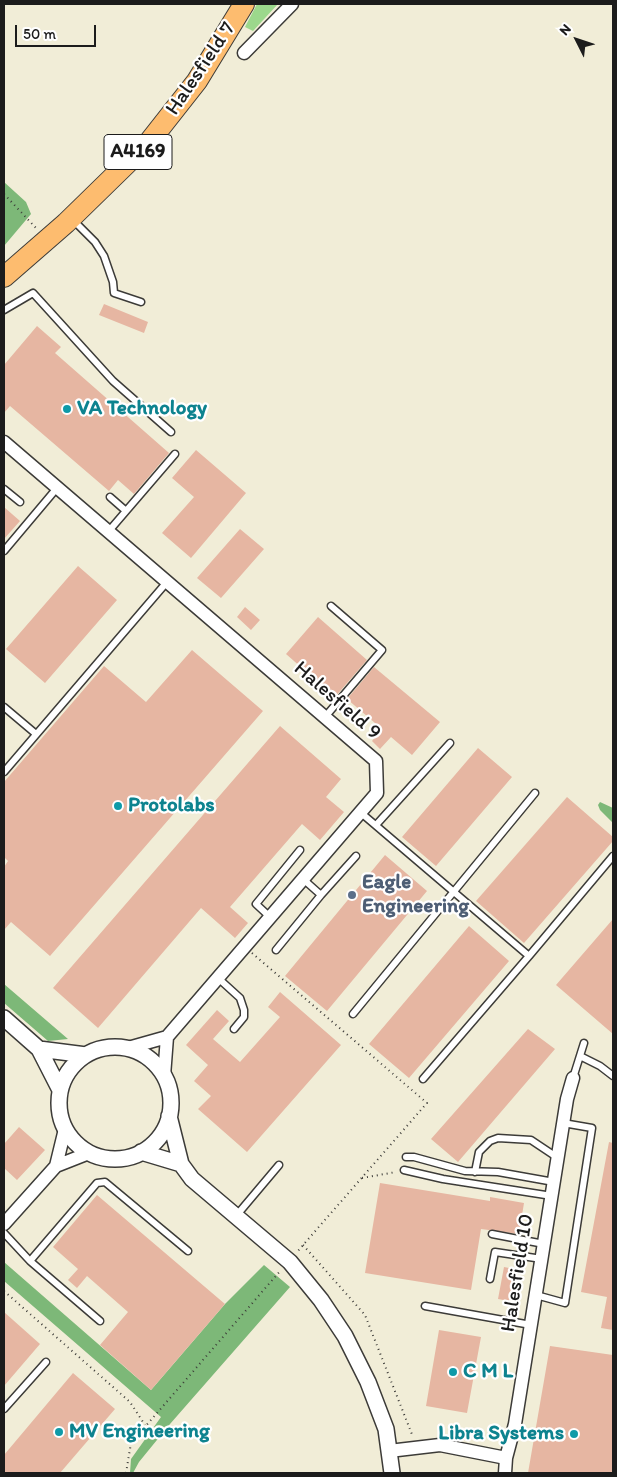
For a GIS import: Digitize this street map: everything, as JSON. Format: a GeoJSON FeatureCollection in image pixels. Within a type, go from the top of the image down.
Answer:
{"type":"FeatureCollection","features":[{"type":"Feature","properties":{"kind":"main road","name":"Halesfield 7"},"geometry":{"type":"LineString","coordinates":[[4,277],[71,218],[148,142],[197,81],[244,4]]}},
{"type":"Feature","properties":{"kind":"street"},"geometry":{"type":"LineString","coordinates":[[244,53],[292,4]]}},
{"type":"Feature","properties":{"kind":"street","name":"Halesfield 9"},"geometry":{"type":"LineString","coordinates":[[4,442],[376,761],[377,793],[167,1037]]}},
{"type":"Feature","properties":{"kind":"street"},"geometry":{"type":"LineString","coordinates":[[4,1018],[39,1049],[60,1090],[60,1115],[65,1130],[80,1148],[89,1153],[110,1159],[128,1157],[141,1152],[154,1143],[164,1129],[169,1116]]}},
{"type":"Feature","properties":{"kind":"street"},"geometry":{"type":"LineString","coordinates":[[39,1049],[86,1055],[113,1047],[128,1048],[167,1037],[164,1076],[170,1097],[169,1116],[181,1164],[192,1179],[290,1262],[321,1300],[345,1336],[368,1382],[386,1429],[392,1473]]}},
{"type":"Feature","properties":{"kind":"street"},"geometry":{"type":"LineString","coordinates":[[128,1048],[150,1060],[164,1076]]}},
{"type":"Feature","properties":{"kind":"street"},"geometry":{"type":"LineString","coordinates":[[60,1090],[72,1067],[86,1055]]}},
{"type":"Feature","properties":{"kind":"street","name":"Halesfield 10"},"geometry":{"type":"LineString","coordinates":[[505,1473],[506,1458],[516,1424],[563,1123],[573,1078]]}},
{"type":"Feature","properties":{"kind":"street"},"geometry":{"type":"LineString","coordinates":[[56,1166],[65,1130]]}},
{"type":"Feature","properties":{"kind":"street"},"geometry":{"type":"LineString","coordinates":[[141,1152],[181,1164]]}},
{"type":"Feature","properties":{"kind":"street"},"geometry":{"type":"LineString","coordinates":[[4,1224],[56,1166],[89,1153]]}},
{"type":"Feature","properties":{"kind":"street"},"geometry":{"type":"LineString","coordinates":[[389,1451],[440,1445],[506,1458]]}},
{"type":"Feature","properties":{"kind":"lane"},"geometry":{"type":"LineString","coordinates":[[71,218],[95,242],[104,256],[113,282],[114,292],[140,302]]}},
{"type":"Feature","properties":{"kind":"lane"},"geometry":{"type":"LineString","coordinates":[[4,310],[33,293],[113,381],[171,432]]}},
{"type":"Feature","properties":{"kind":"lane"},"geometry":{"type":"LineString","coordinates":[[108,532],[175,454]]}},
{"type":"Feature","properties":{"kind":"lane"},"geometry":{"type":"LineString","coordinates":[[4,551],[57,488]]}},
{"type":"Feature","properties":{"kind":"lane"},"geometry":{"type":"LineString","coordinates":[[4,489],[20,502]]}},
{"type":"Feature","properties":{"kind":"lane"},"geometry":{"type":"LineString","coordinates":[[110,497],[126,511]]}},
{"type":"Feature","properties":{"kind":"lane"},"geometry":{"type":"LineString","coordinates":[[4,772],[168,582]]}},
{"type":"Feature","properties":{"kind":"lane"},"geometry":{"type":"LineString","coordinates":[[325,717],[382,650],[330,606]]}},
{"type":"Feature","properties":{"kind":"lane"},"geometry":{"type":"LineString","coordinates":[[4,707],[36,734]]}},
{"type":"Feature","properties":{"kind":"lane"},"geometry":{"type":"LineString","coordinates":[[376,825],[450,743]]}},
{"type":"Feature","properties":{"kind":"lane"},"geometry":{"type":"LineString","coordinates":[[353,1014],[535,793]]}},
{"type":"Feature","properties":{"kind":"lane"},"geometry":{"type":"LineString","coordinates":[[360,812],[529,956]]}},
{"type":"Feature","properties":{"kind":"lane"},"geometry":{"type":"LineString","coordinates":[[270,917],[256,904],[300,850]]}},
{"type":"Feature","properties":{"kind":"lane"},"geometry":{"type":"LineString","coordinates":[[276,950],[356,856]]}},
{"type":"Feature","properties":{"kind":"lane"},"geometry":{"type":"LineString","coordinates":[[423,1079],[613,856]]}},
{"type":"Feature","properties":{"kind":"lane"},"geometry":{"type":"LineString","coordinates":[[303,879],[321,895]]}},
{"type":"Feature","properties":{"kind":"lane"},"geometry":{"type":"LineString","coordinates":[[218,978],[240,998],[244,1010],[244,1016],[234,1030]]}},
{"type":"Feature","properties":{"kind":"lane"},"geometry":{"type":"LineString","coordinates":[[573,1078],[584,1042]]}},
{"type":"Feature","properties":{"kind":"lane"},"geometry":{"type":"LineString","coordinates":[[580,1056],[600,1066],[613,1076]]}},
{"type":"Feature","properties":{"kind":"lane"},"geometry":{"type":"LineString","coordinates":[[536,1295],[565,1303],[592,1128],[563,1123]]}},
{"type":"Feature","properties":{"kind":"lane"},"geometry":{"type":"LineString","coordinates":[[475,1172],[479,1152],[490,1141],[498,1138],[531,1140],[558,1158]]}},
{"type":"Feature","properties":{"kind":"lane"},"geometry":{"type":"LineString","coordinates":[[406,1158],[414,1157],[464,1171],[498,1172],[554,1182]]}},
{"type":"Feature","properties":{"kind":"lane"},"geometry":{"type":"LineString","coordinates":[[236,1216],[279,1166]]}},
{"type":"Feature","properties":{"kind":"lane"},"geometry":{"type":"LineString","coordinates":[[404,1170],[443,1179],[552,1196]]}},
{"type":"Feature","properties":{"kind":"lane"},"geometry":{"type":"LineString","coordinates":[[30,1261],[97,1183],[105,1182],[188,1251]]}},
{"type":"Feature","properties":{"kind":"lane"},"geometry":{"type":"LineString","coordinates":[[4,1232],[30,1261],[100,1321]]}},
{"type":"Feature","properties":{"kind":"lane"},"geometry":{"type":"LineString","coordinates":[[492,1234],[544,1244]]}},
{"type":"Feature","properties":{"kind":"lane"},"geometry":{"type":"LineString","coordinates":[[490,1279],[495,1252],[542,1259]]}},
{"type":"Feature","properties":{"kind":"lane"},"geometry":{"type":"LineString","coordinates":[[425,1306],[531,1325]]}},
{"type":"Feature","properties":{"kind":"lane"},"geometry":{"type":"LineString","coordinates":[[4,1409],[46,1362]]}},
{"type":"Feature","properties":{"kind":"path"},"geometry":{"type":"LineString","coordinates":[[4,194],[47,239]]}},
{"type":"Feature","properties":{"kind":"path"},"geometry":{"type":"LineString","coordinates":[[245,947],[427,1103],[295,1253]]}},
{"type":"Feature","properties":{"kind":"path"},"geometry":{"type":"LineString","coordinates":[[362,1178],[404,1170]]}},
{"type":"Feature","properties":{"kind":"path"},"geometry":{"type":"LineString","coordinates":[[303,1245],[365,1315],[417,1447]]}},
{"type":"Feature","properties":{"kind":"path"},"geometry":{"type":"LineString","coordinates":[[126,1473],[131,1443],[282,1268]]}},
{"type":"Feature","properties":{"kind":"path"},"geometry":{"type":"LineString","coordinates":[[4,1291],[130,1402],[145,1425]]}},
{"type":"Feature","properties":{"kind":"green space"},"geometry":{"type":"Polygon","coordinates":[[[257,4],[278,4],[253,31],[245,27],[257,4]]]}},
{"type":"Feature","properties":{"kind":"green space"},"geometry":{"type":"Polygon","coordinates":[[[4,182],[26,202],[31,214],[4,246],[4,182]]]}},
{"type":"Feature","properties":{"kind":"green space"},"geometry":{"type":"Polygon","coordinates":[[[600,802],[613,808],[613,823],[600,810],[598,805],[600,802]]]}},
{"type":"Feature","properties":{"kind":"green space"},"geometry":{"type":"Polygon","coordinates":[[[4,984],[68,1039],[48,1041],[4,1003],[4,984]]]}},
{"type":"Feature","properties":{"kind":"green space"},"geometry":{"type":"Polygon","coordinates":[[[4,1262],[151,1390],[225,1304],[264,1265],[290,1287],[170,1424],[139,1462],[133,1473],[130,1473],[131,1459],[161,1417],[4,1281],[4,1262]]]}},
{"type":"Feature","properties":{"kind":"building"},"geometry":{"type":"Polygon","coordinates":[[[104,304],[148,322],[144,333],[99,315],[104,304]]]}},
{"type":"Feature","properties":{"kind":"building","name":"VA Technology"},"geometry":{"type":"Polygon","coordinates":[[[37,326],[61,347],[55,353],[169,453],[134,494],[118,480],[109,491],[10,406],[4,413],[4,365],[37,326]]]}},
{"type":"Feature","properties":{"kind":"building"},"geometry":{"type":"Polygon","coordinates":[[[196,450],[246,493],[191,558],[162,533],[194,497],[172,478],[196,450]]]}},
{"type":"Feature","properties":{"kind":"building"},"geometry":{"type":"Polygon","coordinates":[[[4,507],[20,521],[4,539],[4,507]]]}},
{"type":"Feature","properties":{"kind":"building"},"geometry":{"type":"Polygon","coordinates":[[[240,529],[264,549],[221,598],[197,578],[240,529]]]}},
{"type":"Feature","properties":{"kind":"building"},"geometry":{"type":"Polygon","coordinates":[[[78,566],[117,600],[45,683],[6,649],[78,566]]]}},
{"type":"Feature","properties":{"kind":"building"},"geometry":{"type":"Polygon","coordinates":[[[245,607],[260,620],[251,630],[237,617],[245,607]]]}},
{"type":"Feature","properties":{"kind":"building"},"geometry":{"type":"Polygon","coordinates":[[[318,617],[367,660],[335,697],[286,654],[318,617]]]}},
{"type":"Feature","properties":{"kind":"building","name":"Protolabs"},"geometry":{"type":"Polygon","coordinates":[[[192,650],[263,711],[50,956],[11,922],[4,930],[4,867],[8,861],[4,857],[4,782],[104,666],[146,702],[192,650]]]}},
{"type":"Feature","properties":{"kind":"building"},"geometry":{"type":"Polygon","coordinates":[[[374,667],[440,722],[412,755],[391,737],[380,749],[372,741],[382,729],[347,699],[374,667]]]}},
{"type":"Feature","properties":{"kind":"building"},"geometry":{"type":"Polygon","coordinates":[[[280,726],[341,779],[326,797],[344,812],[320,840],[302,824],[230,907],[248,923],[235,938],[201,908],[98,1028],[53,988],[280,726]]]}},
{"type":"Feature","properties":{"kind":"building"},"geometry":{"type":"Polygon","coordinates":[[[478,748],[512,777],[436,866],[402,837],[478,748]]]}},
{"type":"Feature","properties":{"kind":"building"},"geometry":{"type":"Polygon","coordinates":[[[567,797],[613,837],[613,841],[524,943],[476,901],[567,797]]]}},
{"type":"Feature","properties":{"kind":"building"},"geometry":{"type":"Polygon","coordinates":[[[385,855],[427,891],[327,1011],[285,976],[385,855]]]}},
{"type":"Feature","properties":{"kind":"building"},"geometry":{"type":"Polygon","coordinates":[[[613,919],[613,1034],[556,985],[613,919]]]}},
{"type":"Feature","properties":{"kind":"building"},"geometry":{"type":"Polygon","coordinates":[[[469,926],[509,961],[409,1078],[369,1044],[469,926]]]}},
{"type":"Feature","properties":{"kind":"building"},"geometry":{"type":"Polygon","coordinates":[[[280,992],[341,1045],[247,1152],[198,1109],[211,1096],[194,1081],[208,1065],[186,1045],[217,1010],[229,1021],[213,1039],[240,1062],[280,1017],[268,1007],[280,992]]]}},
{"type":"Feature","properties":{"kind":"building"},"geometry":{"type":"Polygon","coordinates":[[[528,1029],[555,1049],[458,1162],[431,1139],[528,1029]]]}},
{"type":"Feature","properties":{"kind":"building"},"geometry":{"type":"Polygon","coordinates":[[[19,1127],[45,1150],[17,1180],[4,1168],[4,1144],[19,1127]]]}},
{"type":"Feature","properties":{"kind":"building"},"geometry":{"type":"Polygon","coordinates":[[[609,1142],[613,1143],[613,1330],[601,1328],[607,1297],[581,1292],[609,1142]]]}},
{"type":"Feature","properties":{"kind":"building"},"geometry":{"type":"Polygon","coordinates":[[[380,1183],[490,1201],[490,1197],[524,1203],[519,1234],[481,1229],[471,1290],[365,1273],[380,1183]]]}},
{"type":"Feature","properties":{"kind":"building"},"geometry":{"type":"Polygon","coordinates":[[[97,1195],[225,1304],[151,1390],[100,1345],[128,1312],[87,1276],[77,1288],[68,1280],[78,1269],[53,1247],[97,1195]]]}},
{"type":"Feature","properties":{"kind":"building"},"geometry":{"type":"Polygon","coordinates":[[[504,1267],[514,1269],[509,1301],[498,1299],[504,1267]]]}},
{"type":"Feature","properties":{"kind":"building"},"geometry":{"type":"Polygon","coordinates":[[[4,1312],[40,1344],[4,1386],[4,1312]]]}},
{"type":"Feature","properties":{"kind":"building","name":"C M L"},"geometry":{"type":"Polygon","coordinates":[[[439,1330],[481,1337],[467,1413],[426,1406],[439,1330]]]}},
{"type":"Feature","properties":{"kind":"building","name":"Libra Systems"},"geometry":{"type":"Polygon","coordinates":[[[550,1346],[613,1355],[613,1473],[528,1473],[550,1346]]]}},
{"type":"Feature","properties":{"kind":"building","name":"MV Engineering"},"geometry":{"type":"Polygon","coordinates":[[[73,1373],[115,1409],[60,1473],[4,1473],[4,1455],[73,1373]]]}},
{"type":"Feature","properties":{"kind":"place","name":"VA Technology"},"geometry":{"type":"Point","coordinates":[67,409]}},
{"type":"Feature","properties":{"kind":"place","name":"Protolabs"},"geometry":{"type":"Point","coordinates":[118,806]}},
{"type":"Feature","properties":{"kind":"place","name":"Eagle Engineering"},"geometry":{"type":"Point","coordinates":[352,895]}},
{"type":"Feature","properties":{"kind":"place","name":"C M L"},"geometry":{"type":"Point","coordinates":[453,1372]}},
{"type":"Feature","properties":{"kind":"place","name":"MV Engineering"},"geometry":{"type":"Point","coordinates":[59,1432]}},
{"type":"Feature","properties":{"kind":"place","name":"Libra Systems"},"geometry":{"type":"Point","coordinates":[574,1434]}}]}
